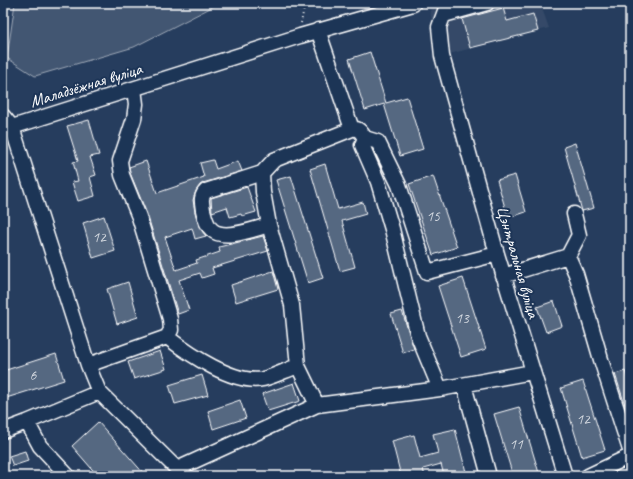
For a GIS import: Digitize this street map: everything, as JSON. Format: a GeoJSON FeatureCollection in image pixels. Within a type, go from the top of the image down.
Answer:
{"type":"FeatureCollection","features":[{"type":"Feature","properties":{"kind":"street"},"geometry":{"type":"LineString","coordinates":[[446,9],[488,3]]}},
{"type":"Feature","properties":{"kind":"street","name":"Маладзёжная вуліца"},"geometry":{"type":"LineString","coordinates":[[12,127],[318,30],[413,4]]}},
{"type":"Feature","properties":{"kind":"street","name":"Цэнтральная вуліца"},"geometry":{"type":"LineString","coordinates":[[446,9],[439,27],[442,56],[503,276],[565,476]]}},
{"type":"Feature","properties":{"kind":"street"},"geometry":{"type":"LineString","coordinates":[[318,30],[352,129]]}},
{"type":"Feature","properties":{"kind":"street"},"geometry":{"type":"LineString","coordinates":[[88,364],[167,337],[171,330],[170,319],[139,217],[122,175],[120,161],[134,119],[136,104],[134,89]]}},
{"type":"Feature","properties":{"kind":"street"},"geometry":{"type":"LineString","coordinates":[[3,116],[12,127],[88,364],[99,392],[180,472],[317,405],[440,389],[532,372]]}},
{"type":"Feature","properties":{"kind":"street"},"geometry":{"type":"LineString","coordinates":[[269,225],[231,235],[218,234],[211,230],[205,219],[201,199],[202,195],[206,191],[262,172],[274,160],[355,128],[360,131],[365,138],[378,142],[396,180],[427,272],[497,254]]}},
{"type":"Feature","properties":{"kind":"street"},"geometry":{"type":"LineString","coordinates":[[365,138],[362,145],[378,182],[392,228],[418,336],[440,389]]}},
{"type":"Feature","properties":{"kind":"street"},"geometry":{"type":"LineString","coordinates":[[262,172],[263,192],[269,225],[292,305],[298,366],[317,405]]}},
{"type":"Feature","properties":{"kind":"street"},"geometry":{"type":"LineString","coordinates":[[503,276],[568,256],[579,235],[574,214]]}},
{"type":"Feature","properties":{"kind":"street"},"geometry":{"type":"LineString","coordinates":[[568,256],[576,274],[602,363],[630,450]]}},
{"type":"Feature","properties":{"kind":"street"},"geometry":{"type":"LineString","coordinates":[[167,337],[180,347],[225,374],[245,380],[262,379],[298,366]]}},
{"type":"Feature","properties":{"kind":"street"},"geometry":{"type":"LineString","coordinates":[[464,385],[489,476]]}},
{"type":"Feature","properties":{"kind":"street"},"geometry":{"type":"LineString","coordinates":[[3,431],[99,392]]}},
{"type":"Feature","properties":{"kind":"street"},"geometry":{"type":"LineString","coordinates":[[28,422],[40,446],[68,476]]}},
{"type":"Feature","properties":{"kind":"street"},"geometry":{"type":"LineString","coordinates":[[588,476],[630,456]]}},
{"type":"Feature","properties":{"kind":"path"},"geometry":{"type":"LineString","coordinates":[[300,36],[300,26],[305,3]]}},
{"type":"Feature","properties":{"kind":"shaded area"},"geometry":{"type":"Polygon","coordinates":[[[15,3],[220,3],[134,47],[35,76],[7,58],[15,3]]]}},
{"type":"Feature","properties":{"kind":"shaded area"},"geometry":{"type":"Polygon","coordinates":[[[430,3],[540,3],[549,28],[434,58],[430,3]]]}},
{"type":"Feature","properties":{"kind":"building"},"geometry":{"type":"Polygon","coordinates":[[[503,8],[507,21],[533,14],[538,31],[470,48],[462,19],[503,8]]]}},
{"type":"Feature","properties":{"kind":"building"},"geometry":{"type":"Polygon","coordinates":[[[370,52],[386,103],[407,97],[423,149],[400,156],[384,104],[365,110],[349,59],[370,52]]]}},
{"type":"Feature","properties":{"kind":"building"},"geometry":{"type":"Polygon","coordinates":[[[89,120],[99,155],[90,157],[96,175],[90,177],[95,196],[78,201],[72,182],[78,181],[73,162],[78,161],[67,126],[89,120]]]}},
{"type":"Feature","properties":{"kind":"building"},"geometry":{"type":"Polygon","coordinates":[[[575,143],[594,208],[582,211],[564,147],[575,143]]]}},
{"type":"Feature","properties":{"kind":"building"},"geometry":{"type":"Polygon","coordinates":[[[213,160],[216,169],[238,161],[242,171],[203,183],[196,191],[193,200],[195,212],[199,227],[206,236],[195,239],[192,228],[165,237],[176,270],[197,263],[196,260],[220,252],[219,247],[263,236],[268,251],[212,268],[214,274],[202,278],[200,273],[179,280],[189,310],[178,314],[147,214],[130,173],[129,167],[146,161],[157,193],[204,177],[200,163],[213,160]]]}},
{"type":"Feature","properties":{"kind":"building"},"geometry":{"type":"Polygon","coordinates":[[[325,164],[338,209],[363,202],[366,214],[342,221],[355,267],[340,271],[310,169],[325,164]]]}},
{"type":"Feature","properties":{"kind":"building"},"geometry":{"type":"Polygon","coordinates":[[[515,175],[526,212],[508,218],[497,180],[515,175]]]}},
{"type":"Feature","properties":{"kind":"building"},"geometry":{"type":"Polygon","coordinates":[[[291,176],[323,278],[308,283],[276,180],[291,176]]]}},
{"type":"Feature","properties":{"kind":"building"},"geometry":{"type":"Polygon","coordinates":[[[433,176],[457,247],[433,255],[409,184],[433,176]]]}},
{"type":"Feature","properties":{"kind":"building"},"geometry":{"type":"Polygon","coordinates":[[[247,187],[256,212],[242,216],[241,214],[230,217],[227,207],[212,212],[211,198],[247,187]]]}},
{"type":"Feature","properties":{"kind":"building"},"geometry":{"type":"Polygon","coordinates":[[[104,216],[115,251],[93,258],[83,223],[104,216]]]}},
{"type":"Feature","properties":{"kind":"building"},"geometry":{"type":"Polygon","coordinates":[[[273,271],[278,289],[236,302],[231,285],[273,271]]]}},
{"type":"Feature","properties":{"kind":"building"},"geometry":{"type":"Polygon","coordinates":[[[463,278],[486,349],[461,357],[438,286],[463,278]]]}},
{"type":"Feature","properties":{"kind":"building"},"geometry":{"type":"Polygon","coordinates":[[[128,282],[138,317],[117,324],[107,289],[128,282]]]}},
{"type":"Feature","properties":{"kind":"building"},"geometry":{"type":"Polygon","coordinates":[[[554,301],[562,326],[546,332],[537,307],[554,301]]]}},
{"type":"Feature","properties":{"kind":"building"},"geometry":{"type":"Polygon","coordinates":[[[402,311],[414,349],[403,353],[391,314],[402,311]]]}},
{"type":"Feature","properties":{"kind":"building"},"geometry":{"type":"Polygon","coordinates":[[[160,351],[166,369],[134,379],[128,362],[160,351]]]}},
{"type":"Feature","properties":{"kind":"building"},"geometry":{"type":"Polygon","coordinates":[[[56,354],[64,380],[3,399],[3,371],[56,354]]]}},
{"type":"Feature","properties":{"kind":"building"},"geometry":{"type":"Polygon","coordinates":[[[625,371],[630,387],[630,414],[628,414],[615,374],[625,371]]]}},
{"type":"Feature","properties":{"kind":"building"},"geometry":{"type":"Polygon","coordinates":[[[202,375],[208,395],[175,404],[169,385],[202,375]]]}},
{"type":"Feature","properties":{"kind":"building"},"geometry":{"type":"Polygon","coordinates":[[[583,381],[605,450],[582,457],[561,388],[583,381]]]}},
{"type":"Feature","properties":{"kind":"building"},"geometry":{"type":"Polygon","coordinates":[[[294,383],[300,401],[268,411],[262,394],[294,383]]]}},
{"type":"Feature","properties":{"kind":"building"},"geometry":{"type":"Polygon","coordinates":[[[240,400],[246,418],[213,429],[208,411],[240,400]]]}},
{"type":"Feature","properties":{"kind":"building"},"geometry":{"type":"Polygon","coordinates":[[[519,407],[539,473],[528,476],[513,476],[494,414],[519,407]]]}},
{"type":"Feature","properties":{"kind":"building"},"geometry":{"type":"Polygon","coordinates":[[[98,422],[146,476],[98,476],[72,446],[98,422]]]}},
{"type":"Feature","properties":{"kind":"building"},"geometry":{"type":"Polygon","coordinates":[[[455,429],[467,476],[444,476],[441,464],[423,469],[425,476],[401,476],[392,441],[414,435],[420,458],[438,453],[433,434],[455,429]]]}},
{"type":"Feature","properties":{"kind":"building"},"geometry":{"type":"Polygon","coordinates":[[[25,451],[28,461],[13,466],[9,456],[25,451]]]}}]}
